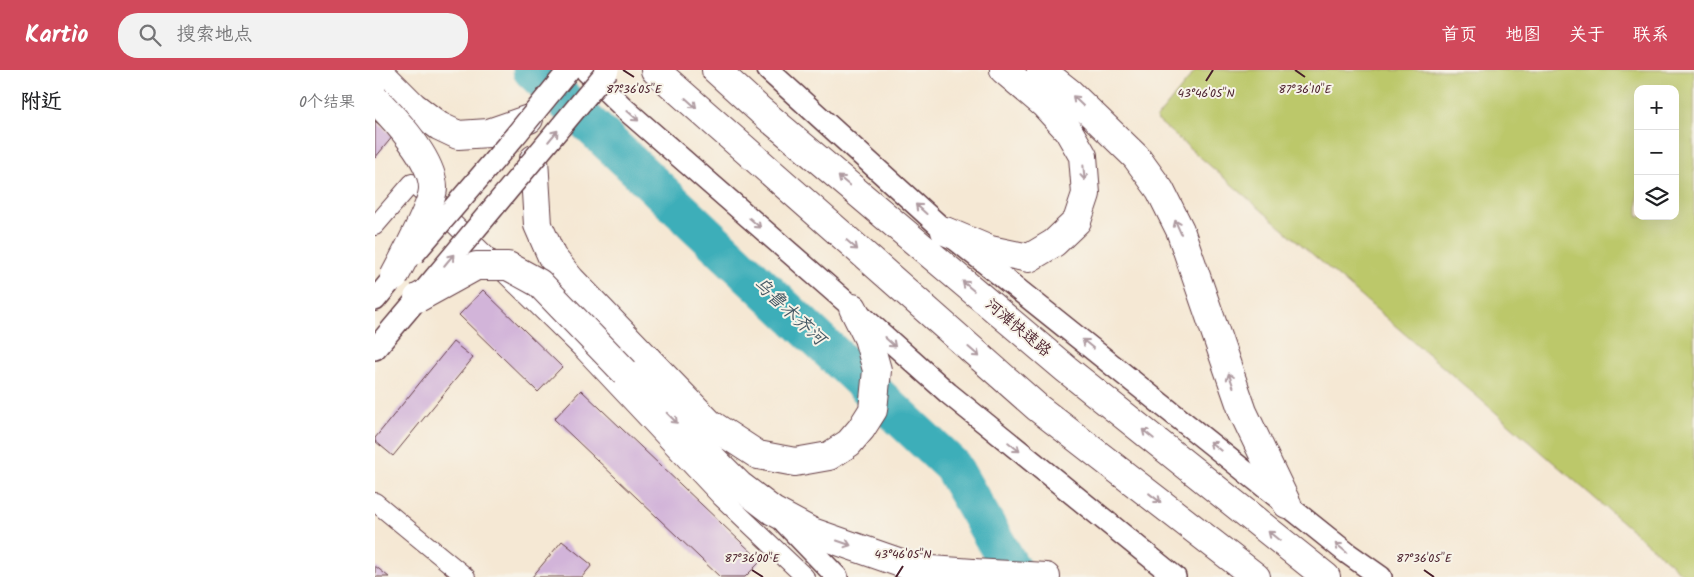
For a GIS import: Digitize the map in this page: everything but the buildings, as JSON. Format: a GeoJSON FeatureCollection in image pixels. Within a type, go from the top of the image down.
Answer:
{"type":"FeatureCollection","features":[{"type":"Feature","properties":{"kind":"highway"},"geometry":{"type":"LineString","coordinates":[[377,70],[413,106],[439,126],[458,135],[489,133],[529,120]]}},
{"type":"Feature","properties":{"kind":"highway"},"geometry":{"type":"LineString","coordinates":[[655,70],[1038,408],[1256,577]]}},
{"type":"Feature","properties":{"kind":"highway","name":"河滩快速路"},"geometry":{"type":"LineString","coordinates":[[716,70],[761,111],[1066,369],[1326,577]]}},
{"type":"Feature","properties":{"kind":"highway"},"geometry":{"type":"LineString","coordinates":[[1004,70],[1070,93],[1136,157],[1160,190],[1180,230],[1243,412],[1287,504]]}},
{"type":"Feature","properties":{"kind":"highway"},"geometry":{"type":"LineString","coordinates":[[945,231],[990,250],[1029,258],[1054,243],[1077,221],[1086,194],[1083,156],[1069,130],[1044,104],[1036,81]]}},
{"type":"Feature","properties":{"kind":"highway"},"geometry":{"type":"LineString","coordinates":[[375,99],[396,120],[429,168],[433,190],[424,215],[394,277]]}},
{"type":"Feature","properties":{"kind":"highway"},"geometry":{"type":"LineString","coordinates":[[534,159],[538,225],[552,257],[636,365],[739,486],[773,511],[812,532],[918,568],[973,574],[1046,577]]}},
{"type":"Feature","properties":{"kind":"highway"},"geometry":{"type":"LineString","coordinates":[[418,298],[476,266],[508,266],[539,283],[709,424],[758,456],[795,462],[829,456],[849,443],[873,410],[877,370],[868,338],[853,308]]}},
{"type":"Feature","properties":{"kind":"street"},"geometry":{"type":"LineString","coordinates":[[375,300],[529,120],[569,70]]}},
{"type":"Feature","properties":{"kind":"street"},"geometry":{"type":"LineString","coordinates":[[585,70],[633,116],[853,308],[947,393],[1175,577]]}},
{"type":"Feature","properties":{"kind":"street"},"geometry":{"type":"LineString","coordinates":[[375,348],[608,70]]}},
{"type":"Feature","properties":{"kind":"street"},"geometry":{"type":"LineString","coordinates":[[768,70],[945,231],[1347,553],[1381,577]]}},
{"type":"Feature","properties":{"kind":"street"},"geometry":{"type":"LineString","coordinates":[[375,226],[412,183],[583,350],[721,497],[805,577]]}},
{"type":"Feature","properties":{"kind":"street"},"geometry":{"type":"LineString","coordinates":[[375,502],[466,577]]}},
{"type":"Feature","properties":{"kind":"street"},"geometry":{"type":"LineString","coordinates":[[773,511],[837,577]]}},
{"type":"Feature","properties":{"kind":"green space"},"geometry":{"type":"Polygon","coordinates":[[[1196,70],[1694,70],[1694,577],[1686,577],[1156,119],[1196,70]]]}},
{"type":"Feature","properties":{"kind":"waterway","name":"乌鲁木齐河"},"geometry":{"type":"LineString","coordinates":[[532,70],[952,466],[1016,577]]}}]}
